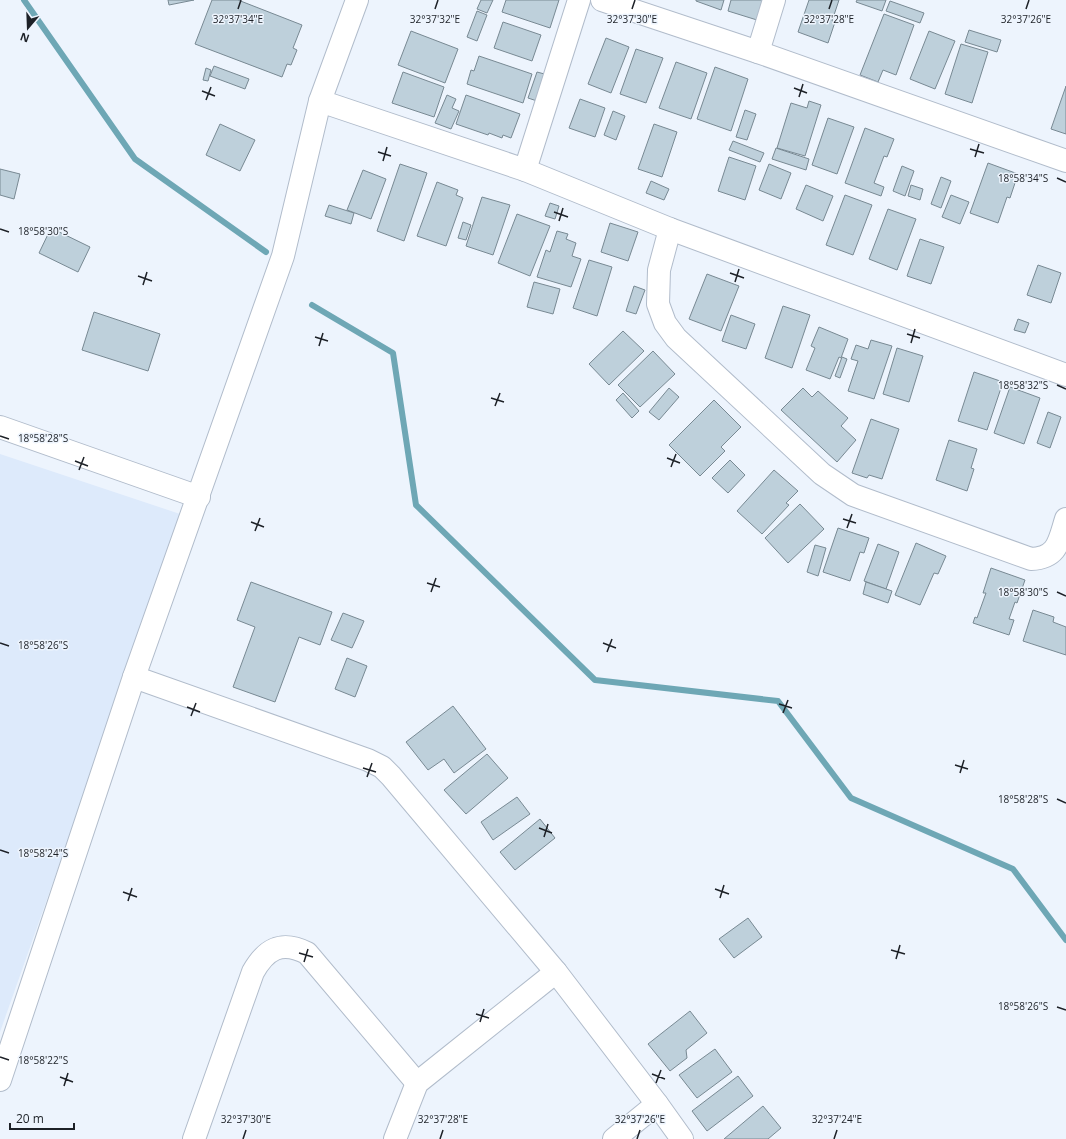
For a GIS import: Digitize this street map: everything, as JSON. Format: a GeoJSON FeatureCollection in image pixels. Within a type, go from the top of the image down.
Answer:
{"type":"FeatureCollection","features":[{"type":"Feature","properties":{"kind":"street"},"geometry":{"type":"LineString","coordinates":[[0,1080],[134,677],[282,256],[320,101],[357,0]]}},
{"type":"Feature","properties":{"kind":"street"},"geometry":{"type":"LineString","coordinates":[[525,170],[579,0]]}},
{"type":"Feature","properties":{"kind":"street"},"geometry":{"type":"LineString","coordinates":[[602,0],[758,52],[1066,161]]}},
{"type":"Feature","properties":{"kind":"street"},"geometry":{"type":"LineString","coordinates":[[758,52],[774,0]]}},
{"type":"Feature","properties":{"kind":"street"},"geometry":{"type":"LineString","coordinates":[[320,101],[525,170],[670,229],[1066,375]]}},
{"type":"Feature","properties":{"kind":"street"},"geometry":{"type":"LineString","coordinates":[[670,229],[659,270],[658,304],[666,323],[676,338],[822,474],[853,496],[1031,559],[1048,556],[1055,549],[1060,539],[1066,519]]}},
{"type":"Feature","properties":{"kind":"street"},"geometry":{"type":"LineString","coordinates":[[0,427],[198,497]]}},
{"type":"Feature","properties":{"kind":"street"},"geometry":{"type":"LineString","coordinates":[[134,677],[368,760],[382,767],[556,972],[682,1139]]}},
{"type":"Feature","properties":{"kind":"street"},"geometry":{"type":"LineString","coordinates":[[194,1139],[253,972],[260,960],[273,950],[286,946],[296,948],[307,953],[417,1083]]}},
{"type":"Feature","properties":{"kind":"street"},"geometry":{"type":"LineString","coordinates":[[395,1139],[417,1083],[556,972]]}},
{"type":"Feature","properties":{"kind":"street"},"geometry":{"type":"LineString","coordinates":[[614,1139],[657,1104]]}},
{"type":"Feature","properties":{"kind":"shaded area"},"geometry":{"type":"Polygon","coordinates":[[[0,454],[183,515],[0,1032],[0,454]]]}},
{"type":"Feature","properties":{"kind":"building"},"geometry":{"type":"Polygon","coordinates":[[[168,0],[194,0],[169,5],[168,0]]]}},
{"type":"Feature","properties":{"kind":"building"},"geometry":{"type":"Polygon","coordinates":[[[212,0],[238,0],[302,25],[293,48],[297,50],[291,65],[287,64],[282,77],[195,44],[212,0]]]}},
{"type":"Feature","properties":{"kind":"building"},"geometry":{"type":"Polygon","coordinates":[[[481,0],[493,0],[487,13],[477,9],[481,0]]]}},
{"type":"Feature","properties":{"kind":"building"},"geometry":{"type":"Polygon","coordinates":[[[506,0],[559,0],[550,28],[502,12],[506,0]]]}},
{"type":"Feature","properties":{"kind":"building"},"geometry":{"type":"Polygon","coordinates":[[[696,0],[724,0],[721,10],[696,0]]]}},
{"type":"Feature","properties":{"kind":"building"},"geometry":{"type":"Polygon","coordinates":[[[731,0],[764,0],[757,20],[728,11],[731,0]]]}},
{"type":"Feature","properties":{"kind":"building"},"geometry":{"type":"Polygon","coordinates":[[[809,0],[839,0],[832,21],[835,22],[828,43],[798,32],[809,0]]]}},
{"type":"Feature","properties":{"kind":"building"},"geometry":{"type":"Polygon","coordinates":[[[857,0],[886,0],[882,11],[856,2],[857,0]]]}},
{"type":"Feature","properties":{"kind":"building"},"geometry":{"type":"Polygon","coordinates":[[[890,1],[924,13],[920,23],[886,11],[890,1]]]}},
{"type":"Feature","properties":{"kind":"building"},"geometry":{"type":"Polygon","coordinates":[[[477,11],[487,15],[477,41],[467,37],[477,11]]]}},
{"type":"Feature","properties":{"kind":"building"},"geometry":{"type":"Polygon","coordinates":[[[884,14],[914,25],[896,75],[883,70],[878,82],[860,75],[884,14]]]}},
{"type":"Feature","properties":{"kind":"building"},"geometry":{"type":"Polygon","coordinates":[[[503,22],[541,35],[532,61],[494,48],[503,22]]]}},
{"type":"Feature","properties":{"kind":"building"},"geometry":{"type":"Polygon","coordinates":[[[969,30],[1001,40],[997,52],[965,42],[969,30]]]}},
{"type":"Feature","properties":{"kind":"building"},"geometry":{"type":"Polygon","coordinates":[[[411,31],[458,49],[445,83],[398,65],[411,31]]]}},
{"type":"Feature","properties":{"kind":"building"},"geometry":{"type":"Polygon","coordinates":[[[929,31],[955,41],[935,89],[910,79],[929,31]]]}},
{"type":"Feature","properties":{"kind":"building"},"geometry":{"type":"Polygon","coordinates":[[[606,38],[629,47],[611,93],[588,84],[606,38]]]}},
{"type":"Feature","properties":{"kind":"building"},"geometry":{"type":"Polygon","coordinates":[[[961,44],[988,52],[972,103],[945,94],[961,44]]]}},
{"type":"Feature","properties":{"kind":"building"},"geometry":{"type":"Polygon","coordinates":[[[636,49],[663,58],[646,103],[620,94],[636,49]]]}},
{"type":"Feature","properties":{"kind":"building"},"geometry":{"type":"Polygon","coordinates":[[[479,56],[532,74],[523,103],[467,84],[471,70],[474,71],[479,56]]]}},
{"type":"Feature","properties":{"kind":"building"},"geometry":{"type":"Polygon","coordinates":[[[676,62],[707,73],[691,119],[659,108],[676,62]]]}},
{"type":"Feature","properties":{"kind":"building"},"geometry":{"type":"Polygon","coordinates":[[[214,66],[249,79],[245,89],[210,76],[214,66]]]}},
{"type":"Feature","properties":{"kind":"building"},"geometry":{"type":"Polygon","coordinates":[[[715,67],[748,79],[731,131],[697,119],[715,67]]]}},
{"type":"Feature","properties":{"kind":"building"},"geometry":{"type":"Polygon","coordinates":[[[206,68],[211,70],[208,81],[203,80],[206,68]]]}},
{"type":"Feature","properties":{"kind":"building"},"geometry":{"type":"Polygon","coordinates":[[[403,72],[444,87],[434,117],[392,103],[403,72]]]}},
{"type":"Feature","properties":{"kind":"building"},"geometry":{"type":"Polygon","coordinates":[[[537,72],[552,76],[543,103],[528,98],[537,72]]]}},
{"type":"Feature","properties":{"kind":"building"},"geometry":{"type":"Polygon","coordinates":[[[1066,86],[1066,134],[1051,129],[1066,86]]]}},
{"type":"Feature","properties":{"kind":"building"},"geometry":{"type":"Polygon","coordinates":[[[447,95],[456,99],[452,108],[459,111],[451,129],[435,123],[447,95]]]}},
{"type":"Feature","properties":{"kind":"building"},"geometry":{"type":"Polygon","coordinates":[[[466,95],[520,114],[511,138],[503,135],[502,138],[489,133],[488,135],[456,124],[466,95]]]}},
{"type":"Feature","properties":{"kind":"building"},"geometry":{"type":"Polygon","coordinates":[[[580,99],[605,108],[595,137],[569,128],[580,99]]]}},
{"type":"Feature","properties":{"kind":"building"},"geometry":{"type":"Polygon","coordinates":[[[809,101],[821,105],[805,156],[777,148],[791,103],[807,108],[809,101]]]}},
{"type":"Feature","properties":{"kind":"building"},"geometry":{"type":"Polygon","coordinates":[[[745,110],[756,114],[747,140],[736,137],[745,110]]]}},
{"type":"Feature","properties":{"kind":"building"},"geometry":{"type":"Polygon","coordinates":[[[613,111],[625,116],[616,140],[604,135],[613,111]]]}},
{"type":"Feature","properties":{"kind":"building"},"geometry":{"type":"Polygon","coordinates":[[[828,118],[854,127],[837,174],[812,165],[828,118]]]}},
{"type":"Feature","properties":{"kind":"building"},"geometry":{"type":"Polygon","coordinates":[[[220,124],[255,140],[240,171],[206,155],[220,124]]]}},
{"type":"Feature","properties":{"kind":"building"},"geometry":{"type":"Polygon","coordinates":[[[654,124],[677,132],[662,177],[638,169],[654,124]]]}},
{"type":"Feature","properties":{"kind":"building"},"geometry":{"type":"Polygon","coordinates":[[[865,128],[894,139],[887,157],[884,156],[874,183],[884,187],[881,196],[845,183],[865,128]]]}},
{"type":"Feature","properties":{"kind":"building"},"geometry":{"type":"Polygon","coordinates":[[[733,141],[764,153],[760,162],[729,150],[733,141]]]}},
{"type":"Feature","properties":{"kind":"building"},"geometry":{"type":"Polygon","coordinates":[[[776,148],[809,159],[806,170],[772,159],[776,148]]]}},
{"type":"Feature","properties":{"kind":"building"},"geometry":{"type":"Polygon","coordinates":[[[729,157],[756,166],[745,200],[718,191],[729,157]]]}},
{"type":"Feature","properties":{"kind":"building"},"geometry":{"type":"Polygon","coordinates":[[[988,163],[1018,174],[1010,198],[1007,197],[998,223],[970,213],[988,163]]]}},
{"type":"Feature","properties":{"kind":"building"},"geometry":{"type":"Polygon","coordinates":[[[400,164],[427,173],[404,241],[377,231],[400,164]]]}},
{"type":"Feature","properties":{"kind":"building"},"geometry":{"type":"Polygon","coordinates":[[[769,164],[791,173],[781,199],[759,190],[769,164]]]}},
{"type":"Feature","properties":{"kind":"building"},"geometry":{"type":"Polygon","coordinates":[[[902,166],[914,171],[905,196],[893,191],[902,166]]]}},
{"type":"Feature","properties":{"kind":"building"},"geometry":{"type":"Polygon","coordinates":[[[0,169],[20,174],[14,199],[0,195],[0,169]]]}},
{"type":"Feature","properties":{"kind":"building"},"geometry":{"type":"Polygon","coordinates":[[[363,170],[386,179],[371,219],[347,210],[363,170]]]}},
{"type":"Feature","properties":{"kind":"building"},"geometry":{"type":"Polygon","coordinates":[[[941,177],[951,181],[941,208],[931,204],[941,177]]]}},
{"type":"Feature","properties":{"kind":"building"},"geometry":{"type":"Polygon","coordinates":[[[651,181],[669,189],[664,200],[646,193],[651,181]]]}},
{"type":"Feature","properties":{"kind":"building"},"geometry":{"type":"Polygon","coordinates":[[[437,182],[458,190],[456,195],[463,198],[446,246],[417,236],[437,182]]]}},
{"type":"Feature","properties":{"kind":"building"},"geometry":{"type":"Polygon","coordinates":[[[806,185],[833,196],[823,221],[796,209],[806,185]]]}},
{"type":"Feature","properties":{"kind":"building"},"geometry":{"type":"Polygon","coordinates":[[[911,185],[923,189],[920,200],[908,196],[911,185]]]}},
{"type":"Feature","properties":{"kind":"building"},"geometry":{"type":"Polygon","coordinates":[[[845,195],[872,205],[853,255],[826,245],[845,195]]]}},
{"type":"Feature","properties":{"kind":"building"},"geometry":{"type":"Polygon","coordinates":[[[951,195],[969,202],[960,224],[942,217],[951,195]]]}},
{"type":"Feature","properties":{"kind":"building"},"geometry":{"type":"Polygon","coordinates":[[[482,197],[510,205],[493,255],[466,246],[482,197]]]}},
{"type":"Feature","properties":{"kind":"building"},"geometry":{"type":"Polygon","coordinates":[[[550,203],[559,206],[555,219],[545,216],[550,203]]]}},
{"type":"Feature","properties":{"kind":"building"},"geometry":{"type":"Polygon","coordinates":[[[329,205],[354,213],[351,224],[325,216],[329,205]]]}},
{"type":"Feature","properties":{"kind":"building"},"geometry":{"type":"Polygon","coordinates":[[[888,209],[916,219],[897,270],[869,259],[888,209]]]}},
{"type":"Feature","properties":{"kind":"building"},"geometry":{"type":"Polygon","coordinates":[[[517,214],[550,226],[530,276],[498,263],[517,214]]]}},
{"type":"Feature","properties":{"kind":"building"},"geometry":{"type":"Polygon","coordinates":[[[463,222],[471,225],[466,240],[458,238],[463,222]]]}},
{"type":"Feature","properties":{"kind":"building"},"geometry":{"type":"Polygon","coordinates":[[[610,223],[638,232],[628,261],[601,252],[610,223]]]}},
{"type":"Feature","properties":{"kind":"building"},"geometry":{"type":"Polygon","coordinates":[[[51,228],[90,247],[78,272],[39,253],[51,228]]]}},
{"type":"Feature","properties":{"kind":"building"},"geometry":{"type":"Polygon","coordinates":[[[557,231],[568,234],[566,239],[576,243],[572,256],[581,259],[571,287],[537,277],[546,250],[550,252],[557,231]]]}},
{"type":"Feature","properties":{"kind":"building"},"geometry":{"type":"Polygon","coordinates":[[[920,239],[944,247],[931,284],[907,276],[920,239]]]}},
{"type":"Feature","properties":{"kind":"building"},"geometry":{"type":"Polygon","coordinates":[[[589,260],[612,267],[597,316],[573,308],[589,260]]]}},
{"type":"Feature","properties":{"kind":"building"},"geometry":{"type":"Polygon","coordinates":[[[1038,265],[1061,273],[1051,303],[1027,295],[1038,265]]]}},
{"type":"Feature","properties":{"kind":"building"},"geometry":{"type":"Polygon","coordinates":[[[707,274],[739,286],[721,331],[689,319],[707,274]]]}},
{"type":"Feature","properties":{"kind":"building"},"geometry":{"type":"Polygon","coordinates":[[[534,282],[560,289],[553,314],[527,307],[534,282]]]}},
{"type":"Feature","properties":{"kind":"building"},"geometry":{"type":"Polygon","coordinates":[[[634,286],[645,290],[636,314],[626,311],[634,286]]]}},
{"type":"Feature","properties":{"kind":"building"},"geometry":{"type":"Polygon","coordinates":[[[783,306],[810,315],[792,368],[765,358],[783,306]]]}},
{"type":"Feature","properties":{"kind":"building"},"geometry":{"type":"Polygon","coordinates":[[[94,312],[160,334],[148,371],[82,350],[94,312]]]}},
{"type":"Feature","properties":{"kind":"building"},"geometry":{"type":"Polygon","coordinates":[[[731,315],[755,324],[746,349],[722,341],[731,315]]]}},
{"type":"Feature","properties":{"kind":"building"},"geometry":{"type":"Polygon","coordinates":[[[1018,319],[1029,323],[1025,333],[1014,330],[1018,319]]]}},
{"type":"Feature","properties":{"kind":"building"},"geometry":{"type":"Polygon","coordinates":[[[819,327],[848,339],[841,358],[839,357],[830,379],[806,370],[815,348],[811,346],[819,327]]]}},
{"type":"Feature","properties":{"kind":"building"},"geometry":{"type":"Polygon","coordinates":[[[623,331],[644,351],[609,385],[589,364],[623,331]]]}},
{"type":"Feature","properties":{"kind":"building"},"geometry":{"type":"Polygon","coordinates":[[[871,340],[892,346],[874,399],[848,391],[858,361],[851,359],[856,345],[868,349],[871,340]]]}},
{"type":"Feature","properties":{"kind":"building"},"geometry":{"type":"Polygon","coordinates":[[[897,348],[923,356],[909,402],[883,394],[897,348]]]}},
{"type":"Feature","properties":{"kind":"building"},"geometry":{"type":"Polygon","coordinates":[[[653,351],[675,374],[640,407],[618,385],[653,351]]]}},
{"type":"Feature","properties":{"kind":"building"},"geometry":{"type":"Polygon","coordinates":[[[842,357],[847,359],[840,378],[835,376],[842,357]]]}},
{"type":"Feature","properties":{"kind":"building"},"geometry":{"type":"Polygon","coordinates":[[[974,372],[1003,382],[987,430],[958,421],[974,372]]]}},
{"type":"Feature","properties":{"kind":"building"},"geometry":{"type":"Polygon","coordinates":[[[1010,387],[1040,398],[1024,444],[994,433],[1010,387]]]}},
{"type":"Feature","properties":{"kind":"building"},"geometry":{"type":"Polygon","coordinates":[[[669,388],[679,397],[659,420],[649,412],[669,388]]]}},
{"type":"Feature","properties":{"kind":"building"},"geometry":{"type":"Polygon","coordinates":[[[803,388],[812,397],[818,391],[848,418],[841,426],[856,440],[837,462],[781,410],[803,388]]]}},
{"type":"Feature","properties":{"kind":"building"},"geometry":{"type":"Polygon","coordinates":[[[623,393],[639,411],[632,418],[616,400],[623,393]]]}},
{"type":"Feature","properties":{"kind":"building"},"geometry":{"type":"Polygon","coordinates":[[[714,400],[741,427],[721,447],[725,451],[700,476],[669,445],[714,400]]]}},
{"type":"Feature","properties":{"kind":"building"},"geometry":{"type":"Polygon","coordinates":[[[1048,412],[1061,417],[1050,448],[1037,443],[1048,412]]]}},
{"type":"Feature","properties":{"kind":"building"},"geometry":{"type":"Polygon","coordinates":[[[871,419],[899,429],[882,479],[869,475],[867,478],[852,473],[871,419]]]}},
{"type":"Feature","properties":{"kind":"building"},"geometry":{"type":"Polygon","coordinates":[[[949,440],[977,449],[971,468],[974,469],[967,491],[936,480],[949,440]]]}},
{"type":"Feature","properties":{"kind":"building"},"geometry":{"type":"Polygon","coordinates":[[[730,460],[745,475],[728,493],[712,478],[730,460]]]}},
{"type":"Feature","properties":{"kind":"building"},"geometry":{"type":"Polygon","coordinates":[[[774,470],[798,491],[786,503],[789,505],[762,534],[737,511],[774,470]]]}},
{"type":"Feature","properties":{"kind":"building"},"geometry":{"type":"Polygon","coordinates":[[[800,504],[824,529],[788,563],[765,538],[800,504]]]}},
{"type":"Feature","properties":{"kind":"building"},"geometry":{"type":"Polygon","coordinates":[[[838,528],[869,538],[864,553],[860,552],[850,581],[823,572],[838,528]]]}},
{"type":"Feature","properties":{"kind":"building"},"geometry":{"type":"Polygon","coordinates":[[[916,543],[946,556],[938,574],[934,573],[920,605],[895,595],[916,543]]]}},
{"type":"Feature","properties":{"kind":"building"},"geometry":{"type":"Polygon","coordinates":[[[878,544],[899,552],[886,589],[864,581],[878,544]]]}},
{"type":"Feature","properties":{"kind":"building"},"geometry":{"type":"Polygon","coordinates":[[[815,545],[826,548],[818,576],[807,572],[815,545]]]}},
{"type":"Feature","properties":{"kind":"building"},"geometry":{"type":"Polygon","coordinates":[[[991,568],[1025,580],[1017,603],[1015,602],[1009,619],[1014,620],[1009,635],[973,623],[975,617],[977,618],[986,593],[983,593],[991,568]]]}},
{"type":"Feature","properties":{"kind":"building"},"geometry":{"type":"Polygon","coordinates":[[[251,582],[332,612],[320,645],[299,637],[275,702],[233,687],[255,627],[237,620],[251,582]]]}},
{"type":"Feature","properties":{"kind":"building"},"geometry":{"type":"Polygon","coordinates":[[[866,582],[892,591],[888,603],[863,594],[866,582]]]}},
{"type":"Feature","properties":{"kind":"building"},"geometry":{"type":"Polygon","coordinates":[[[1033,610],[1054,617],[1053,622],[1066,627],[1066,655],[1023,641],[1033,610]]]}},
{"type":"Feature","properties":{"kind":"building"},"geometry":{"type":"Polygon","coordinates":[[[343,613],[364,621],[352,648],[331,640],[343,613]]]}},
{"type":"Feature","properties":{"kind":"building"},"geometry":{"type":"Polygon","coordinates":[[[347,658],[367,666],[355,697],[335,689],[347,658]]]}},
{"type":"Feature","properties":{"kind":"building"},"geometry":{"type":"Polygon","coordinates":[[[453,706],[486,749],[454,773],[444,759],[428,770],[406,742],[453,706]]]}},
{"type":"Feature","properties":{"kind":"building"},"geometry":{"type":"Polygon","coordinates":[[[487,754],[508,778],[466,814],[444,790],[487,754]]]}},
{"type":"Feature","properties":{"kind":"building"},"geometry":{"type":"Polygon","coordinates":[[[517,797],[530,814],[493,840],[481,822],[517,797]]]}},
{"type":"Feature","properties":{"kind":"building"},"geometry":{"type":"Polygon","coordinates":[[[540,819],[555,838],[515,870],[500,852],[540,819]]]}},
{"type":"Feature","properties":{"kind":"building"},"geometry":{"type":"Polygon","coordinates":[[[748,918],[762,937],[734,958],[719,939],[748,918]]]}},
{"type":"Feature","properties":{"kind":"building"},"geometry":{"type":"Polygon","coordinates":[[[690,1011],[707,1033],[686,1050],[687,1058],[670,1071],[648,1044],[690,1011]]]}},
{"type":"Feature","properties":{"kind":"building"},"geometry":{"type":"Polygon","coordinates":[[[715,1049],[732,1072],[697,1098],[679,1075],[715,1049]]]}},
{"type":"Feature","properties":{"kind":"building"},"geometry":{"type":"Polygon","coordinates":[[[738,1076],[753,1096],[707,1131],[692,1111],[738,1076]]]}},
{"type":"Feature","properties":{"kind":"building"},"geometry":{"type":"Polygon","coordinates":[[[763,1106],[781,1128],[768,1139],[724,1139],[763,1106]]]}},
{"type":"Feature","properties":{"kind":"waterway"},"geometry":{"type":"LineString","coordinates":[[24,0],[135,159],[266,252]]}},
{"type":"Feature","properties":{"kind":"waterway"},"geometry":{"type":"LineString","coordinates":[[312,305],[393,353],[416,505],[595,680],[778,701],[851,798],[1013,869],[1066,940]]}}]}
